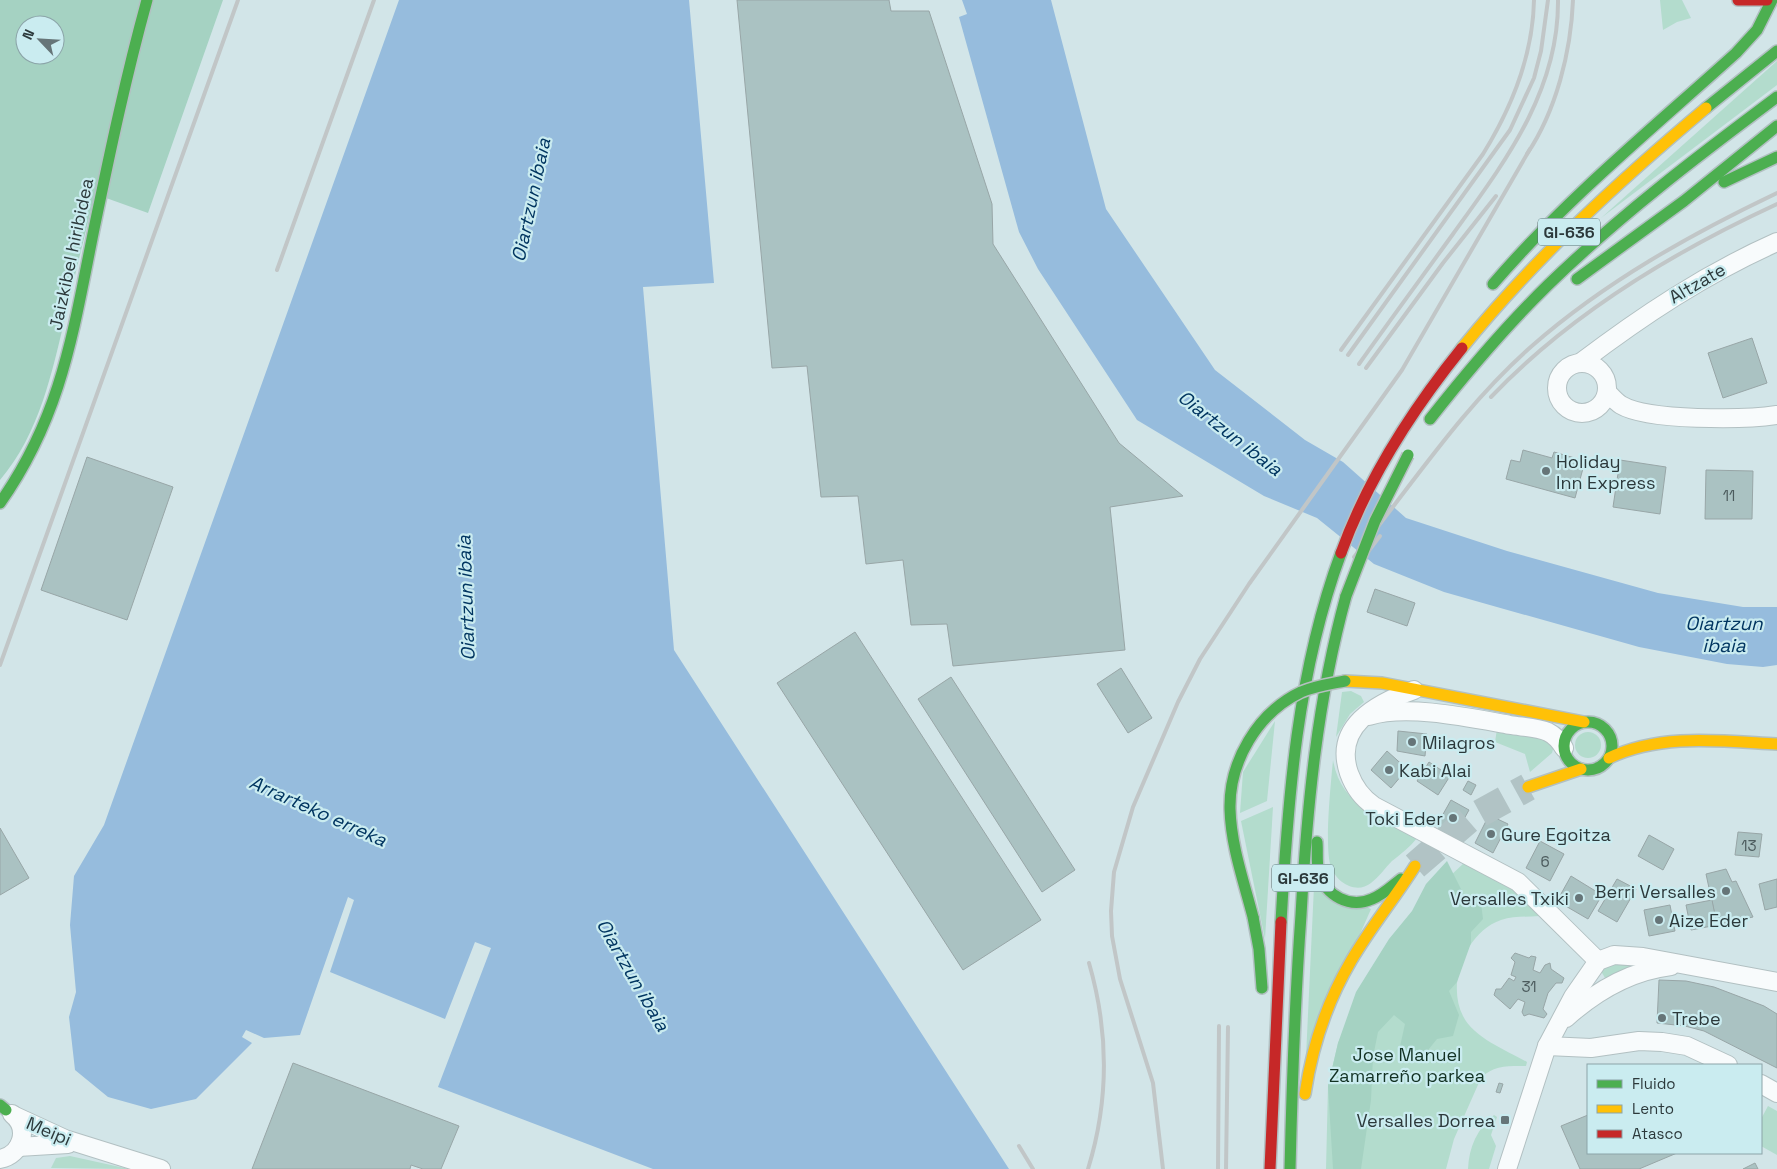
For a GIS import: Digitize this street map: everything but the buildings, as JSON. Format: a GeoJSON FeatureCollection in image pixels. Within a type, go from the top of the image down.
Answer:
{"type":"FeatureCollection","features":[{"type":"Feature","properties":{"kind":"main road","name":"Jaizkibel hiribidea"},"geometry":{"type":"LineString","coordinates":[[0,503],[34,452],[62,378],[128,68],[147,0]]}},
{"type":"Feature","properties":{"kind":"main road"},"geometry":{"type":"LineString","coordinates":[[1738,0],[1767,0]]}},
{"type":"Feature","properties":{"kind":"main road"},"geometry":{"type":"LineString","coordinates":[[1488,291],[1530,240],[1566,205],[1736,53],[1764,20],[1772,0]]}},
{"type":"Feature","properties":{"kind":"main road","name":"GI-636"},"geometry":{"type":"LineString","coordinates":[[1270,1169],[1272,1071],[1286,833],[1296,737],[1315,633],[1327,590],[1357,512],[1391,446],[1415,407],[1482,323],[1545,254],[1680,130],[1742,77],[1777,51]]}},
{"type":"Feature","properties":{"kind":"main road","name":"GI-636"},"geometry":{"type":"LineString","coordinates":[[1422,433],[1480,356],[1527,304],[1594,241],[1777,97]]}},
{"type":"Feature","properties":{"kind":"main road"},"geometry":{"type":"LineString","coordinates":[[1564,289],[1607,255],[1684,201],[1777,126]]}},
{"type":"Feature","properties":{"kind":"main road"},"geometry":{"type":"LineString","coordinates":[[1684,201],[1777,157]]}},
{"type":"Feature","properties":{"kind":"main road"},"geometry":{"type":"LineString","coordinates":[[1480,356],[1542,307]]}},
{"type":"Feature","properties":{"kind":"main road"},"geometry":{"type":"LineString","coordinates":[[1415,407],[1428,374]]}},
{"type":"Feature","properties":{"kind":"main road","name":"GI-636"},"geometry":{"type":"LineString","coordinates":[[1290,1166],[1295,995],[1310,794],[1319,710],[1334,637],[1346,596],[1375,520],[1410,451]]}},
{"type":"Feature","properties":{"kind":"main road"},"geometry":{"type":"LineString","coordinates":[[1262,996],[1259,949],[1232,827],[1231,786],[1243,747],[1256,729],[1275,710],[1295,695],[1346,681],[1382,682],[1584,722],[1593,722],[1624,739],[1644,744]]}},
{"type":"Feature","properties":{"kind":"main road"},"geometry":{"type":"LineString","coordinates":[[1584,722],[1570,730],[1565,738],[1564,750],[1550,772],[1528,787],[1581,770],[1594,770],[1609,758],[1625,749],[1644,744],[1735,742],[1777,744]]}},
{"type":"Feature","properties":{"kind":"main road"},"geometry":{"type":"LineString","coordinates":[[1606,730],[1612,747],[1609,758]]}},
{"type":"Feature","properties":{"kind":"main road"},"geometry":{"type":"LineString","coordinates":[[1564,750],[1570,763],[1581,770]]}},
{"type":"Feature","properties":{"kind":"main road"},"geometry":{"type":"LineString","coordinates":[[1290,1166],[1303,1130],[1308,1071],[1324,1017],[1351,962],[1415,866],[1379,897],[1360,903],[1348,903],[1337,898],[1328,891],[1320,876],[1310,794]]}},
{"type":"Feature","properties":{"kind":"main road"},"geometry":{"type":"LineString","coordinates":[[1265,1043],[1272,1071]]}},
{"type":"Feature","properties":{"kind":"street","name":"Altzate"},"geometry":{"type":"LineString","coordinates":[[1580,363],[1670,298],[1711,274],[1777,242]]}},
{"type":"Feature","properties":{"kind":"street","name":"Altzate"},"geometry":{"type":"LineString","coordinates":[[1605,384],[1608,356],[1622,332]]}},
{"type":"Feature","properties":{"kind":"street"},"geometry":{"type":"LineString","coordinates":[[1620,405],[1592,365],[1580,363],[1568,367],[1562,372],[1558,380],[1558,397],[1568,410],[1584,414],[1620,405],[1648,412],[1711,418],[1754,418],[1777,414]]}},
{"type":"Feature","properties":{"kind":"street"},"geometry":{"type":"LineString","coordinates":[[1593,412],[1600,407],[1605,384]]}},
{"type":"Feature","properties":{"kind":"street"},"geometry":{"type":"LineString","coordinates":[[1416,689],[1387,701],[1362,718],[1351,731],[1345,754],[1351,777],[1364,798],[1374,806],[1518,882],[1596,963]]}},
{"type":"Feature","properties":{"kind":"street"},"geometry":{"type":"LineString","coordinates":[[1362,718],[1395,712],[1490,721],[1544,730],[1556,737],[1564,750]]}},
{"type":"Feature","properties":{"kind":"street"},"geometry":{"type":"LineString","coordinates":[[1507,1169],[1550,1040],[1596,963],[1609,955],[1630,955],[1777,982]]}},
{"type":"Feature","properties":{"kind":"street"},"geometry":{"type":"LineString","coordinates":[[1630,955],[1638,960],[1639,964],[1637,972],[1633,975]]}},
{"type":"Feature","properties":{"kind":"street"},"geometry":{"type":"LineString","coordinates":[[1596,963],[1592,972],[1594,980],[1601,986],[1610,985]]}},
{"type":"Feature","properties":{"kind":"street"},"geometry":{"type":"LineString","coordinates":[[1550,1040],[1579,1006],[1610,985],[1633,975],[1679,965]]}},
{"type":"Feature","properties":{"kind":"street"},"geometry":{"type":"LineString","coordinates":[[1550,1040],[1591,1048],[1639,1041],[1662,1042],[1687,1046],[1726,1064]]}},
{"type":"Feature","properties":{"kind":"street"},"geometry":{"type":"LineString","coordinates":[[1762,1084],[1777,1092]]}},
{"type":"Feature","properties":{"kind":"street"},"geometry":{"type":"LineString","coordinates":[[2,1162],[15,1152],[22,1131],[5,1110]]}},
{"type":"Feature","properties":{"kind":"street","name":"Meipi"},"geometry":{"type":"LineString","coordinates":[[5,1110],[82,1144],[161,1169]]}},
{"type":"Feature","properties":{"kind":"street","name":"Meipi"},"geometry":{"type":"LineString","coordinates":[[18,1147],[82,1144]]}},
{"type":"Feature","properties":{"kind":"green space"},"geometry":{"type":"Polygon","coordinates":[[[0,0],[223,0],[148,213],[95,194],[50,380],[35,422],[14,462],[0,480],[0,0]]]}},
{"type":"Feature","properties":{"kind":"green space"},"geometry":{"type":"Polygon","coordinates":[[[1660,0],[1682,0],[1691,18],[1677,22],[1663,30],[1660,0]]]}},
{"type":"Feature","properties":{"kind":"green space"},"geometry":{"type":"Polygon","coordinates":[[[1777,61],[1777,85],[1601,218],[1777,61]]]}},
{"type":"Feature","properties":{"kind":"green space"},"geometry":{"type":"Polygon","coordinates":[[[1351,691],[1361,696],[1364,702],[1350,714],[1336,737],[1342,692],[1351,691]]]}},
{"type":"Feature","properties":{"kind":"green space"},"geometry":{"type":"Polygon","coordinates":[[[1275,721],[1267,801],[1240,813],[1243,772],[1275,721]]]}},
{"type":"Feature","properties":{"kind":"green space"},"geometry":{"type":"Polygon","coordinates":[[[1497,729],[1545,737],[1554,746],[1552,753],[1530,772],[1525,754],[1495,742],[1497,729]]]}},
{"type":"Feature","properties":{"kind":"green space"},"geometry":{"type":"Polygon","coordinates":[[[1588,732],[1597,736],[1601,745],[1597,754],[1588,758],[1579,754],[1575,745],[1579,736],[1588,732]]]}},
{"type":"Feature","properties":{"kind":"green space"},"geometry":{"type":"Polygon","coordinates":[[[1333,760],[1337,776],[1344,789],[1353,799],[1376,816],[1417,838],[1374,881],[1359,888],[1347,885],[1337,878],[1329,858],[1328,830],[1333,760]]]}},
{"type":"Feature","properties":{"kind":"green space"},"geometry":{"type":"Polygon","coordinates":[[[1273,807],[1265,939],[1241,821],[1273,807]]]}},
{"type":"Feature","properties":{"kind":"green space"},"geometry":{"type":"Polygon","coordinates":[[[1447,861],[1466,899],[1481,903],[1483,919],[1471,932],[1471,943],[1457,982],[1449,991],[1459,1015],[1453,1036],[1437,1039],[1424,1055],[1410,1060],[1399,1051],[1405,1024],[1394,1015],[1378,1032],[1373,1057],[1371,1100],[1361,1169],[1333,1169],[1328,1086],[1338,1043],[1356,992],[1389,939],[1412,911],[1426,884],[1447,861]]]}},
{"type":"Feature","properties":{"kind":"green space","name":"Jose Manuel Zamarreño parkea"},"geometry":{"type":"Polygon","coordinates":[[[1465,862],[1516,892],[1539,916],[1515,917],[1501,920],[1489,926],[1478,935],[1469,947],[1462,960],[1458,974],[1458,1003],[1468,1024],[1491,1043],[1527,1062],[1526,1066],[1496,1068],[1481,1078],[1454,1139],[1446,1169],[1326,1169],[1328,1086],[1338,1043],[1358,999],[1430,895],[1465,862]]]}},
{"type":"Feature","properties":{"kind":"green space"},"geometry":{"type":"Polygon","coordinates":[[[1314,886],[1371,909],[1306,1057],[1314,886]]]}},
{"type":"Feature","properties":{"kind":"green space"},"geometry":{"type":"Polygon","coordinates":[[[1611,963],[1630,964],[1631,968],[1605,978],[1601,971],[1611,963]]]}},
{"type":"Feature","properties":{"kind":"green space"},"geometry":{"type":"Polygon","coordinates":[[[1768,1106],[1777,1111],[1777,1155],[1762,1147],[1762,1117],[1768,1106]]]}},
{"type":"Feature","properties":{"kind":"green space"},"geometry":{"type":"Polygon","coordinates":[[[1494,1115],[1497,1117],[1491,1135],[1496,1146],[1489,1169],[1468,1169],[1470,1153],[1475,1139],[1483,1126],[1494,1115]]]}},
{"type":"Feature","properties":{"kind":"green space"},"geometry":{"type":"Polygon","coordinates":[[[70,1156],[129,1169],[51,1168],[56,1158],[70,1156]]]}},
{"type":"Feature","properties":{"kind":"water"},"geometry":{"type":"Polygon","coordinates":[[[399,0],[689,0],[714,283],[643,287],[674,650],[1009,1169],[653,1169],[438,1087],[491,948],[475,942],[445,1019],[330,972],[354,900],[348,897],[300,1035],[264,1038],[246,1030],[242,1037],[252,1043],[196,1099],[151,1109],[108,1097],[75,1070],[69,1017],[76,992],[70,925],[74,876],[104,825],[399,0]]]}},
{"type":"Feature","properties":{"kind":"water","name":"Oiartzun ibaia"},"geometry":{"type":"Polygon","coordinates":[[[962,0],[1051,0],[1106,209],[1215,370],[1305,440],[1343,462],[1406,518],[1507,551],[1658,593],[1743,607],[1777,607],[1777,665],[1763,667],[1727,664],[1639,647],[1444,592],[1374,564],[1317,518],[1264,496],[1137,420],[1038,269],[1019,232],[959,17],[967,14],[962,0]]]}},
{"type":"Feature","properties":{"kind":"tunnel"},"geometry":{"type":"LineString","coordinates":[[1415,866],[1468,820],[1528,787]]}},
{"type":"Feature","properties":{"kind":"railway"},"geometry":{"type":"LineString","coordinates":[[0,665],[238,0]]}},
{"type":"Feature","properties":{"kind":"railway"},"geometry":{"type":"LineString","coordinates":[[277,270],[374,0]]}},
{"type":"Feature","properties":{"kind":"railway"},"geometry":{"type":"LineString","coordinates":[[1341,350],[1483,154],[1503,118],[1512,99],[1525,61],[1533,21],[1534,0]]}},
{"type":"Feature","properties":{"kind":"railway"},"geometry":{"type":"LineString","coordinates":[[1348,355],[1510,130],[1534,78],[1541,51],[1548,0]]}},
{"type":"Feature","properties":{"kind":"railway"},"geometry":{"type":"LineString","coordinates":[[1359,364],[1491,180],[1525,125],[1539,96],[1549,65],[1556,34],[1558,0]]}},
{"type":"Feature","properties":{"kind":"railway"},"geometry":{"type":"LineString","coordinates":[[1527,154],[1546,119],[1560,80],[1569,40],[1573,0]]}},
{"type":"Feature","properties":{"kind":"railway"},"geometry":{"type":"LineString","coordinates":[[1163,1169],[1153,1083],[1120,979],[1112,936],[1111,911],[1114,872],[1133,807],[1178,702],[1200,659],[1249,584],[1402,370],[1530,149]]}},
{"type":"Feature","properties":{"kind":"railway"},"geometry":{"type":"LineString","coordinates":[[1354,557],[1461,420],[1533,345],[1589,300],[1619,280],[1681,242],[1777,193]]}},
{"type":"Feature","properties":{"kind":"railway"},"geometry":{"type":"LineString","coordinates":[[1366,368],[1443,263],[1496,196]]}},
{"type":"Feature","properties":{"kind":"railway"},"geometry":{"type":"LineString","coordinates":[[1491,397],[1554,339],[1625,287],[1700,243],[1777,204]]}},
{"type":"Feature","properties":{"kind":"railway"},"geometry":{"type":"LineString","coordinates":[[1360,562],[1380,536]]}},
{"type":"Feature","properties":{"kind":"railway"},"geometry":{"type":"LineString","coordinates":[[1088,1169],[1100,1118],[1104,1066],[1100,1015],[1089,963]]}},
{"type":"Feature","properties":{"kind":"railway"},"geometry":{"type":"LineString","coordinates":[[1218,1169],[1219,1026]]}},
{"type":"Feature","properties":{"kind":"railway"},"geometry":{"type":"LineString","coordinates":[[1226,1169],[1228,1027]]}},
{"type":"Feature","properties":{"kind":"railway"},"geometry":{"type":"LineString","coordinates":[[1019,1146],[1033,1169]]}},
{"type":"Feature","properties":{"kind":"traffic: fast"},"geometry":{"type":"LineString","coordinates":[[0,503],[38,438],[62,372],[79,303],[132,57],[147,0]]}},
{"type":"Feature","properties":{"kind":"traffic: fast"},"geometry":{"type":"LineString","coordinates":[[1493,284],[1580,193],[1736,53],[1757,30],[1772,0]]}},
{"type":"Feature","properties":{"kind":"traffic: fast"},"geometry":{"type":"LineString","coordinates":[[1706,108],[1777,51]]}},
{"type":"Feature","properties":{"kind":"traffic: fast"},"geometry":{"type":"LineString","coordinates":[[1430,419],[1472,367],[1548,285],[1660,187],[1777,97]]}},
{"type":"Feature","properties":{"kind":"traffic: fast"},"geometry":{"type":"LineString","coordinates":[[1577,279],[1684,201],[1777,126]]}},
{"type":"Feature","properties":{"kind":"traffic: fast"},"geometry":{"type":"LineString","coordinates":[[1724,182],[1777,157]]}},
{"type":"Feature","properties":{"kind":"traffic: fast"},"geometry":{"type":"LineString","coordinates":[[1346,596],[1375,521],[1408,455]]}},
{"type":"Feature","properties":{"kind":"traffic: fast"},"geometry":{"type":"LineString","coordinates":[[1281,922],[1287,828],[1297,735],[1314,643],[1341,553]]}},
{"type":"Feature","properties":{"kind":"traffic: fast"},"geometry":{"type":"LineString","coordinates":[[1290,1169],[1297,978],[1310,794],[1328,675],[1346,596]]}},
{"type":"Feature","properties":{"kind":"traffic: fast"},"geometry":{"type":"LineString","coordinates":[[1253,917],[1238,864],[1231,823],[1231,791],[1240,757],[1259,726],[1285,701],[1306,690],[1345,681]]}},
{"type":"Feature","properties":{"kind":"traffic: fast"},"geometry":{"type":"LineString","coordinates":[[1583,722],[1593,722],[1605,729],[1612,741],[1612,746],[1612,751],[1605,763],[1593,770],[1583,770],[1575,766],[1568,759],[1564,751],[1564,741],[1568,733],[1575,726],[1583,722]]}},
{"type":"Feature","properties":{"kind":"traffic: fast"},"geometry":{"type":"LineString","coordinates":[[1317,842],[1319,873],[1322,881],[1333,894],[1340,898],[1347,901],[1364,902],[1380,895],[1401,879]]}},
{"type":"Feature","properties":{"kind":"traffic: fast"},"geometry":{"type":"LineString","coordinates":[[1253,917],[1259,949],[1262,988]]}},
{"type":"Feature","properties":{"kind":"traffic: fast"},"geometry":{"type":"LineString","coordinates":[[0,1105],[6,1110]]}},
{"type":"Feature","properties":{"kind":"traffic: slow"},"geometry":{"type":"LineString","coordinates":[[1462,348],[1518,283],[1578,222],[1706,108]]}},
{"type":"Feature","properties":{"kind":"traffic: slow"},"geometry":{"type":"LineString","coordinates":[[1345,681],[1382,683],[1584,722]]}},
{"type":"Feature","properties":{"kind":"traffic: slow"},"geometry":{"type":"LineString","coordinates":[[1609,758],[1649,745],[1692,740],[1777,744]]}},
{"type":"Feature","properties":{"kind":"traffic: slow"},"geometry":{"type":"LineString","coordinates":[[1528,787],[1581,769]]}},
{"type":"Feature","properties":{"kind":"traffic: slow"},"geometry":{"type":"LineString","coordinates":[[1305,1094],[1316,1042],[1342,977],[1358,949],[1415,866]]}},
{"type":"Feature","properties":{"kind":"traffic: jam"},"geometry":{"type":"LineString","coordinates":[[1738,0],[1767,0]]}},
{"type":"Feature","properties":{"kind":"traffic: jam"},"geometry":{"type":"LineString","coordinates":[[1341,553],[1364,498],[1393,446],[1409,420],[1462,348]]}},
{"type":"Feature","properties":{"kind":"traffic: jam"},"geometry":{"type":"LineString","coordinates":[[1270,1169],[1281,922]]}},
{"type":"Feature","properties":{"kind":"place","name":"Holiday Inn Express"},"geometry":{"type":"Point","coordinates":[1546,471]}},
{"type":"Feature","properties":{"kind":"place","name":"Milagros"},"geometry":{"type":"Point","coordinates":[1412,742]}},
{"type":"Feature","properties":{"kind":"place","name":"Kabi Alai"},"geometry":{"type":"Point","coordinates":[1389,770]}},
{"type":"Feature","properties":{"kind":"place","name":"Toki Eder"},"geometry":{"type":"Point","coordinates":[1453,818]}},
{"type":"Feature","properties":{"kind":"place","name":"Gure Egoitza"},"geometry":{"type":"Point","coordinates":[1491,834]}},
{"type":"Feature","properties":{"kind":"place","name":"Berri Versalles"},"geometry":{"type":"Point","coordinates":[1726,891]}},
{"type":"Feature","properties":{"kind":"place","name":"Versalles Txiki"},"geometry":{"type":"Point","coordinates":[1579,898]}},
{"type":"Feature","properties":{"kind":"place","name":"Aize Eder"},"geometry":{"type":"Point","coordinates":[1659,920]}},
{"type":"Feature","properties":{"kind":"place","name":"Trebe"},"geometry":{"type":"Point","coordinates":[1662,1018]}},
{"type":"Feature","properties":{"kind":"place","name":"Versalles Dorrea"},"geometry":{"type":"Point","coordinates":[1505,1120]}},
{"type":"Feature","properties":{"kind":"water label","name":"Arrarteko erreka"},"geometry":{"type":"Point","coordinates":[318,811]}}]}
